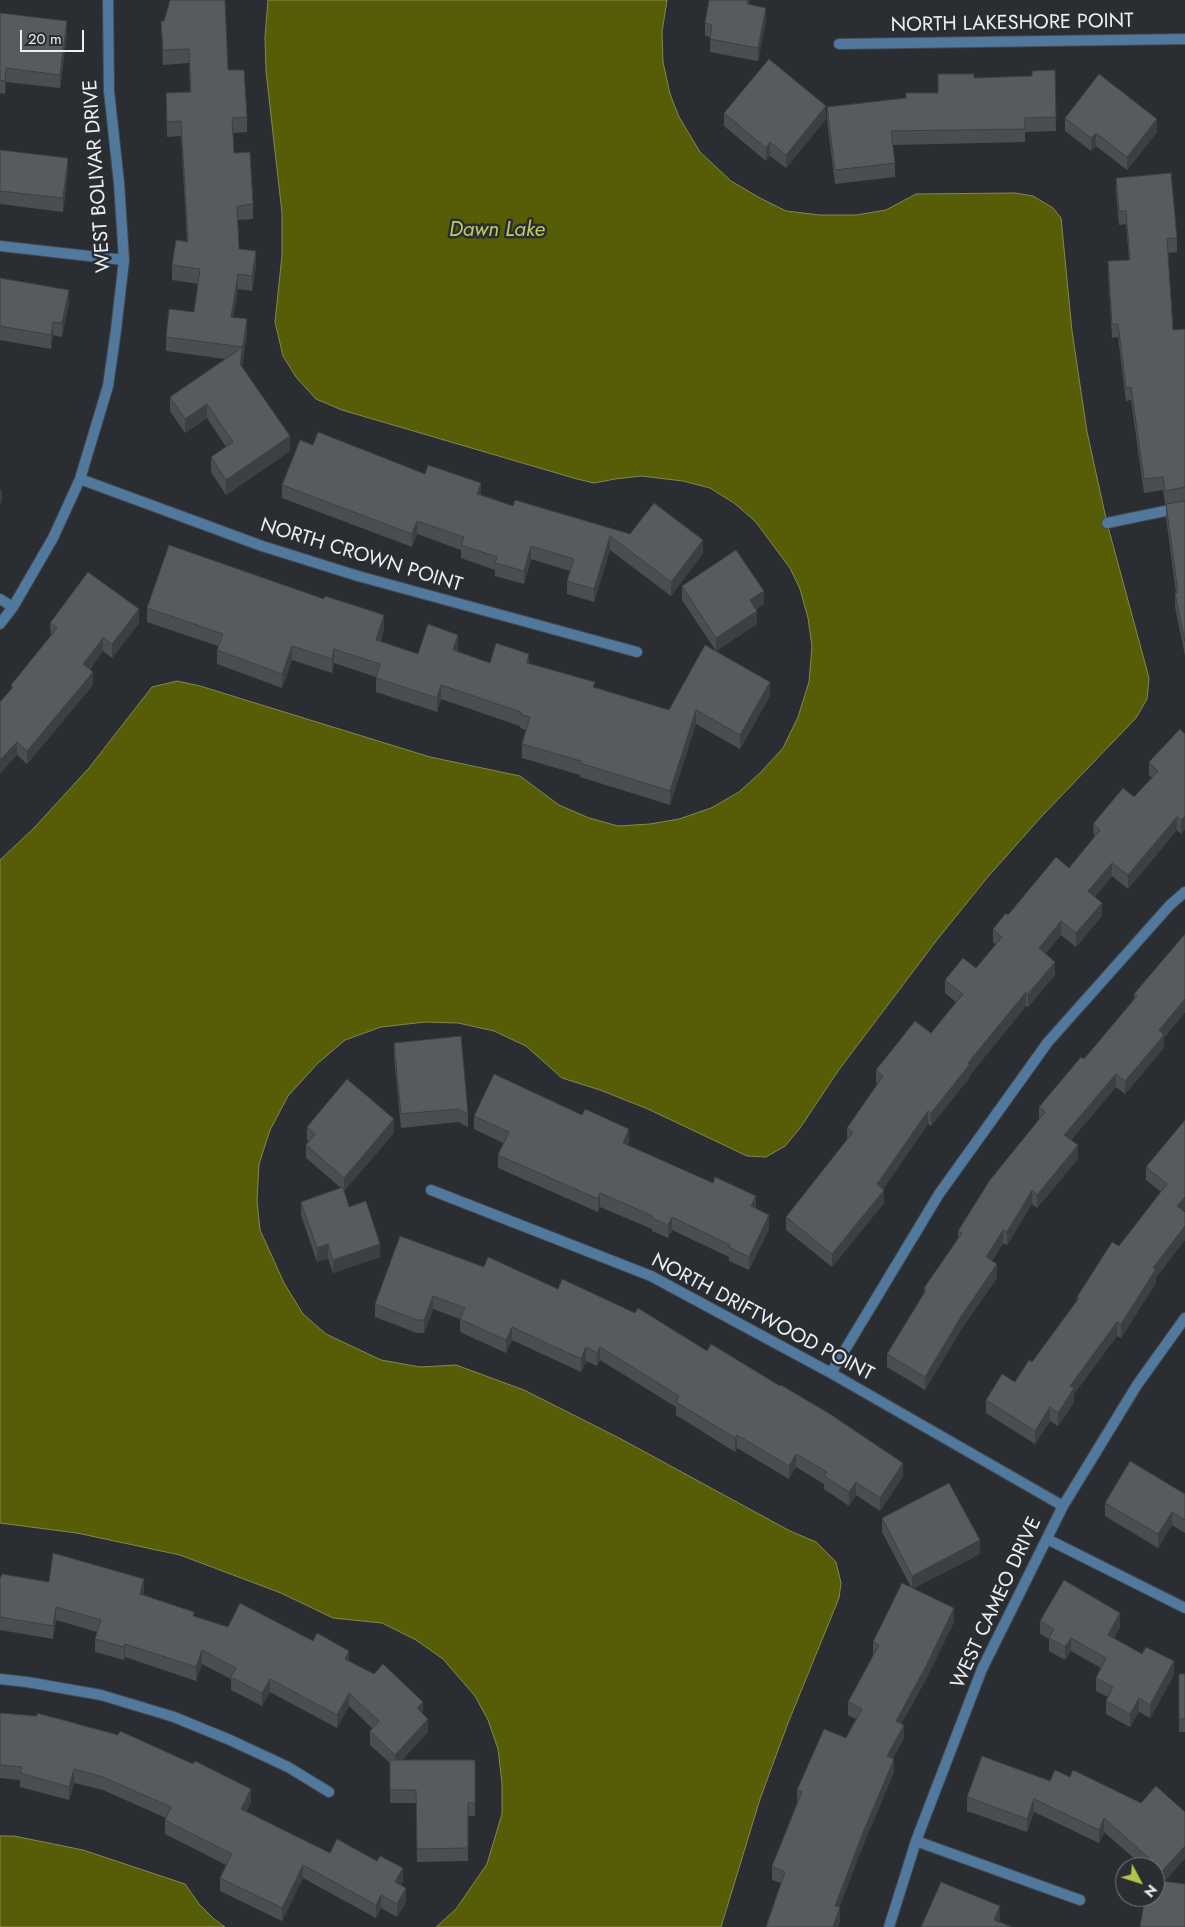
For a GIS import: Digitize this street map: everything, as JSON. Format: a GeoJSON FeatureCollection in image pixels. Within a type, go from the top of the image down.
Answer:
{"type":"FeatureCollection","features":[{"type":"Feature","properties":{"kind":"street","name":"WEST BOLIVAR DRIVE"},"geometry":{"type":"LineString","coordinates":[[0,624],[13,607],[53,538],[80,479],[108,386],[124,260],[119,183],[109,91],[108,0]]}},
{"type":"Feature","properties":{"kind":"street","name":"NORTH LAKESHORE POINT"},"geometry":{"type":"LineString","coordinates":[[840,44],[1185,39]]}},
{"type":"Feature","properties":{"kind":"street"},"geometry":{"type":"LineString","coordinates":[[0,246],[124,260]]}},
{"type":"Feature","properties":{"kind":"street","name":"NORTH CROWN POINT"},"geometry":{"type":"LineString","coordinates":[[80,479],[262,546],[358,576],[637,652]]}},
{"type":"Feature","properties":{"kind":"street"},"geometry":{"type":"LineString","coordinates":[[1107,523],[1185,506]]}},
{"type":"Feature","properties":{"kind":"street"},"geometry":{"type":"LineString","coordinates":[[0,599],[13,607]]}},
{"type":"Feature","properties":{"kind":"street"},"geometry":{"type":"LineString","coordinates":[[831,1373],[939,1194],[1048,1042],[1170,906],[1185,892]]}},
{"type":"Feature","properties":{"kind":"street","name":"NORTH DRIFTWOOD POINT"},"geometry":{"type":"LineString","coordinates":[[431,1190],[651,1276],[831,1373],[1063,1506]]}},
{"type":"Feature","properties":{"kind":"street","name":"WEST CAMEO DRIVE"},"geometry":{"type":"LineString","coordinates":[[889,1927],[916,1840],[982,1669],[1063,1506],[1137,1385],[1185,1318]]}},
{"type":"Feature","properties":{"kind":"street"},"geometry":{"type":"LineString","coordinates":[[1047,1539],[1185,1608]]}},
{"type":"Feature","properties":{"kind":"street"},"geometry":{"type":"LineString","coordinates":[[0,1679],[101,1695],[174,1717],[288,1767],[329,1792]]}},
{"type":"Feature","properties":{"kind":"street"},"geometry":{"type":"LineString","coordinates":[[916,1840],[1080,1900]]}},
{"type":"Feature","properties":{"kind":"water","name":"Dawn Lake"},"geometry":{"type":"Polygon","coordinates":[[[268,0],[667,0],[662,32],[663,62],[670,94],[679,117],[700,152],[731,181],[760,198],[786,211],[820,215],[856,215],[886,210],[916,194],[1015,193],[1033,196],[1053,208],[1061,218],[1072,331],[1087,432],[1107,523],[1149,678],[1147,699],[1136,718],[1040,818],[986,879],[936,941],[838,1071],[800,1128],[785,1146],[766,1157],[747,1156],[648,1109],[600,1090],[562,1078],[526,1046],[494,1031],[458,1023],[425,1022],[381,1027],[345,1040],[317,1064],[288,1096],[270,1130],[259,1164],[257,1201],[260,1230],[284,1283],[303,1314],[326,1334],[381,1360],[420,1367],[456,1365],[524,1390],[621,1439],[790,1531],[816,1542],[836,1562],[841,1583],[839,1598],[788,1723],[760,1799],[721,1927],[436,1927],[456,1909],[487,1864],[502,1814],[502,1783],[498,1749],[488,1720],[475,1696],[443,1659],[416,1640],[382,1623],[333,1618],[281,1593],[180,1555],[77,1533],[0,1523],[0,860],[34,828],[89,768],[152,687],[177,681],[200,686],[430,757],[520,776],[559,805],[589,818],[618,826],[650,824],[679,819],[711,808],[739,792],[783,748],[798,717],[809,682],[812,646],[808,618],[800,589],[790,568],[755,521],[734,503],[710,488],[683,481],[641,476],[594,483],[577,479],[342,410],[316,399],[296,377],[283,356],[275,322],[282,255],[282,213],[266,71],[265,37],[268,0]]]}},
{"type":"Feature","properties":{"kind":"water"},"geometry":{"type":"Polygon","coordinates":[[[0,1836],[14,1836],[83,1850],[185,1884],[199,1904],[225,1927],[0,1927],[0,1836]]]}},
{"type":"Feature","properties":{"kind":"building"},"geometry":{"type":"Polygon","coordinates":[[[170,0],[225,0],[228,70],[244,70],[247,117],[232,118],[234,153],[250,152],[253,204],[237,206],[239,249],[256,251],[252,276],[238,274],[231,317],[247,319],[243,347],[166,337],[169,309],[194,312],[200,269],[172,265],[176,240],[188,242],[181,121],[167,122],[166,93],[191,92],[189,49],[163,50],[161,21],[164,21],[170,0]]]}},
{"type":"Feature","properties":{"kind":"building"},"geometry":{"type":"Polygon","coordinates":[[[709,0],[748,0],[747,4],[766,8],[758,48],[710,39],[712,25],[705,23],[709,0]]]}},
{"type":"Feature","properties":{"kind":"building"},"geometry":{"type":"Polygon","coordinates":[[[0,13],[67,21],[60,75],[6,68],[5,81],[0,80],[0,13]]]}},
{"type":"Feature","properties":{"kind":"building"},"geometry":{"type":"Polygon","coordinates":[[[769,59],[826,106],[786,155],[770,142],[766,148],[724,113],[769,59]]]}},
{"type":"Feature","properties":{"kind":"building"},"geometry":{"type":"Polygon","coordinates":[[[1055,70],[1056,117],[1025,118],[1025,129],[891,131],[895,163],[835,170],[827,107],[906,98],[906,93],[938,93],[938,74],[974,74],[974,78],[1032,76],[1032,71],[1055,70]]]}},
{"type":"Feature","properties":{"kind":"building"},"geometry":{"type":"Polygon","coordinates":[[[1099,74],[1157,119],[1127,157],[1096,133],[1091,138],[1065,118],[1099,74]]]}},
{"type":"Feature","properties":{"kind":"building"},"geometry":{"type":"Polygon","coordinates":[[[0,150],[68,158],[63,198],[0,191],[0,150]]]}},
{"type":"Feature","properties":{"kind":"building"},"geometry":{"type":"Polygon","coordinates":[[[1171,173],[1177,238],[1167,239],[1173,330],[1185,329],[1185,487],[1165,491],[1163,477],[1144,479],[1131,387],[1126,388],[1118,324],[1112,324],[1108,261],[1130,260],[1126,211],[1119,211],[1116,178],[1171,173]]]}},
{"type":"Feature","properties":{"kind":"building"},"geometry":{"type":"Polygon","coordinates":[[[0,278],[69,290],[62,323],[53,322],[51,335],[0,326],[0,278]]]}},
{"type":"Feature","properties":{"kind":"building"},"geometry":{"type":"Polygon","coordinates":[[[243,347],[240,364],[290,436],[226,480],[211,457],[233,442],[207,404],[185,419],[170,397],[243,347]]]}},
{"type":"Feature","properties":{"kind":"building"},"geometry":{"type":"Polygon","coordinates":[[[318,432],[425,474],[428,465],[481,483],[477,494],[513,506],[515,500],[630,534],[654,503],[703,540],[671,582],[610,536],[594,589],[567,581],[574,559],[531,546],[524,571],[495,563],[497,557],[461,545],[464,537],[417,521],[412,534],[282,485],[300,440],[313,445],[318,432]]]}},
{"type":"Feature","properties":{"kind":"building"},"geometry":{"type":"Polygon","coordinates":[[[1185,501],[1185,642],[1175,593],[1178,593],[1166,504],[1185,501]]]}},
{"type":"Feature","properties":{"kind":"building"},"geometry":{"type":"Polygon","coordinates":[[[169,545],[324,599],[325,596],[384,615],[376,640],[418,654],[428,624],[458,635],[453,650],[490,663],[496,643],[529,654],[527,663],[595,682],[593,687],[669,710],[705,645],[770,682],[740,735],[696,710],[670,791],[580,763],[581,761],[522,744],[530,717],[520,714],[521,712],[441,685],[437,698],[376,678],[380,664],[334,649],[332,659],[292,646],[282,674],[217,650],[223,634],[147,608],[169,545]]]}},
{"type":"Feature","properties":{"kind":"building"},"geometry":{"type":"Polygon","coordinates":[[[736,550],[764,591],[750,600],[757,611],[716,638],[682,586],[736,550]]]}},
{"type":"Feature","properties":{"kind":"building"},"geometry":{"type":"Polygon","coordinates":[[[88,572],[139,609],[112,644],[103,638],[83,664],[93,672],[27,751],[17,742],[0,760],[0,702],[13,687],[11,685],[57,628],[50,623],[88,572]]]}},
{"type":"Feature","properties":{"kind":"building"},"geometry":{"type":"Polygon","coordinates":[[[1180,729],[1185,734],[1185,816],[1181,820],[1177,817],[1128,875],[1112,863],[1088,891],[1102,903],[1076,933],[1061,921],[1039,948],[1055,962],[1028,994],[1026,992],[968,1063],[970,1064],[931,1113],[928,1111],[877,1184],[884,1190],[832,1254],[786,1217],[853,1132],[847,1128],[883,1076],[876,1070],[915,1021],[931,1033],[963,994],[945,980],[963,958],[976,968],[1002,937],[993,929],[1006,913],[1008,915],[1056,857],[1069,868],[1100,830],[1093,824],[1123,788],[1134,797],[1158,771],[1149,762],[1180,729]]]}},
{"type":"Feature","properties":{"kind":"building"},"geometry":{"type":"Polygon","coordinates":[[[1185,934],[1185,999],[1159,1030],[1164,1035],[1125,1081],[1116,1074],[1064,1135],[1078,1145],[1037,1195],[1032,1190],[1007,1232],[1003,1230],[986,1257],[997,1264],[962,1315],[925,1377],[887,1354],[926,1290],[924,1288],[962,1233],[958,1231],[990,1180],[1045,1112],[1039,1107],[1081,1057],[1084,1059],[1137,996],[1134,994],[1185,934]]]}},
{"type":"Feature","properties":{"kind":"building"},"geometry":{"type":"Polygon","coordinates":[[[461,1036],[468,1114],[458,1109],[401,1114],[394,1043],[461,1036]]]}},
{"type":"Feature","properties":{"kind":"building"},"geometry":{"type":"Polygon","coordinates":[[[494,1074],[582,1115],[585,1109],[629,1129],[623,1143],[713,1183],[715,1177],[756,1196],[751,1206],[769,1215],[749,1257],[729,1247],[730,1245],[672,1217],[668,1225],[652,1218],[653,1216],[600,1193],[598,1199],[498,1155],[509,1132],[474,1116],[494,1074]]]}},
{"type":"Feature","properties":{"kind":"building"},"geometry":{"type":"Polygon","coordinates":[[[347,1079],[394,1119],[344,1178],[306,1145],[315,1134],[307,1127],[347,1079]]]}},
{"type":"Feature","properties":{"kind":"building"},"geometry":{"type":"Polygon","coordinates":[[[1185,1120],[1185,1197],[1177,1206],[1185,1212],[1185,1226],[1153,1268],[1156,1269],[1121,1324],[1117,1322],[1070,1386],[1074,1388],[1058,1413],[1050,1407],[1035,1431],[986,1400],[1002,1374],[1015,1382],[1029,1360],[1032,1362],[1079,1298],[1077,1297],[1112,1242],[1119,1246],[1167,1184],[1146,1167],[1185,1120]]]}},
{"type":"Feature","properties":{"kind":"building"},"geometry":{"type":"Polygon","coordinates":[[[343,1187],[349,1207],[366,1201],[380,1244],[333,1260],[328,1244],[317,1248],[301,1202],[343,1187]]]}},
{"type":"Feature","properties":{"kind":"building"},"geometry":{"type":"Polygon","coordinates":[[[400,1236],[484,1267],[488,1257],[558,1289],[562,1279],[635,1313],[638,1308],[707,1351],[711,1344],[830,1414],[903,1463],[880,1498],[856,1482],[849,1492],[824,1476],[827,1472],[796,1454],[789,1466],[737,1435],[735,1438],[676,1402],[679,1396],[600,1347],[597,1353],[586,1347],[581,1359],[512,1327],[506,1340],[460,1319],[465,1308],[433,1296],[424,1320],[417,1320],[375,1304],[400,1236]]]}},
{"type":"Feature","properties":{"kind":"building"},"geometry":{"type":"Polygon","coordinates":[[[1130,1461],[1185,1494],[1185,1520],[1172,1512],[1158,1534],[1105,1503],[1130,1461]]]}},
{"type":"Feature","properties":{"kind":"building"},"geometry":{"type":"Polygon","coordinates":[[[949,1483],[980,1540],[912,1576],[882,1518],[949,1483]]]}},
{"type":"Feature","properties":{"kind":"building"},"geometry":{"type":"Polygon","coordinates":[[[53,1553],[144,1579],[140,1594],[194,1612],[193,1616],[228,1627],[240,1603],[313,1641],[317,1633],[349,1651],[345,1659],[374,1674],[383,1664],[423,1702],[417,1708],[428,1719],[395,1755],[370,1731],[379,1721],[349,1693],[337,1715],[270,1679],[262,1693],[231,1677],[236,1668],[202,1650],[196,1667],[125,1644],[124,1647],[95,1639],[101,1620],[56,1607],[53,1626],[0,1617],[0,1577],[2,1574],[49,1582],[53,1553]]]}},
{"type":"Feature","properties":{"kind":"building"},"geometry":{"type":"Polygon","coordinates":[[[1064,1580],[1120,1613],[1108,1635],[1142,1654],[1146,1647],[1174,1661],[1150,1705],[1139,1698],[1130,1714],[1106,1701],[1113,1687],[1096,1678],[1106,1658],[1071,1638],[1065,1647],[1049,1638],[1054,1629],[1040,1621],[1064,1580]]]}},
{"type":"Feature","properties":{"kind":"building"},"geometry":{"type":"Polygon","coordinates":[[[902,1583],[954,1608],[925,1668],[896,1721],[904,1725],[887,1756],[894,1759],[835,1906],[840,1907],[833,1927],[766,1927],[785,1872],[772,1866],[802,1792],[797,1790],[824,1729],[846,1738],[862,1709],[848,1702],[879,1645],[873,1642],[902,1583]]]}},
{"type":"Feature","properties":{"kind":"building"},"geometry":{"type":"Polygon","coordinates":[[[1179,1674],[1185,1674],[1185,1719],[1179,1719],[1179,1674]]]}},
{"type":"Feature","properties":{"kind":"building"},"geometry":{"type":"Polygon","coordinates":[[[0,1713],[37,1716],[37,1713],[118,1735],[120,1731],[193,1764],[195,1761],[251,1789],[241,1809],[330,1853],[337,1839],[377,1861],[380,1856],[403,1868],[395,1882],[406,1888],[397,1904],[381,1895],[376,1905],[303,1865],[282,1908],[220,1878],[232,1854],[165,1820],[171,1807],[103,1777],[74,1769],[69,1787],[20,1773],[22,1767],[0,1765],[0,1713]]]}},
{"type":"Feature","properties":{"kind":"building"},"geometry":{"type":"Polygon","coordinates":[[[982,1756],[1050,1781],[1055,1770],[1070,1777],[1073,1770],[1141,1803],[1156,1786],[1185,1812],[1185,1846],[1165,1868],[1165,1857],[1148,1857],[1104,1818],[1099,1830],[1034,1799],[1027,1819],[967,1797],[982,1756]]]}},
{"type":"Feature","properties":{"kind":"building"},"geometry":{"type":"Polygon","coordinates":[[[390,1760],[475,1760],[475,1803],[468,1803],[468,1848],[417,1849],[416,1790],[390,1790],[390,1760]]]}},
{"type":"Feature","properties":{"kind":"building"},"geometry":{"type":"Polygon","coordinates":[[[1165,1881],[1185,1884],[1185,1927],[1140,1927],[1143,1907],[1165,1907],[1165,1881]]]}},
{"type":"Feature","properties":{"kind":"building"},"geometry":{"type":"Polygon","coordinates":[[[941,1882],[1000,1906],[994,1920],[1012,1927],[921,1927],[941,1882]]]}}]}
